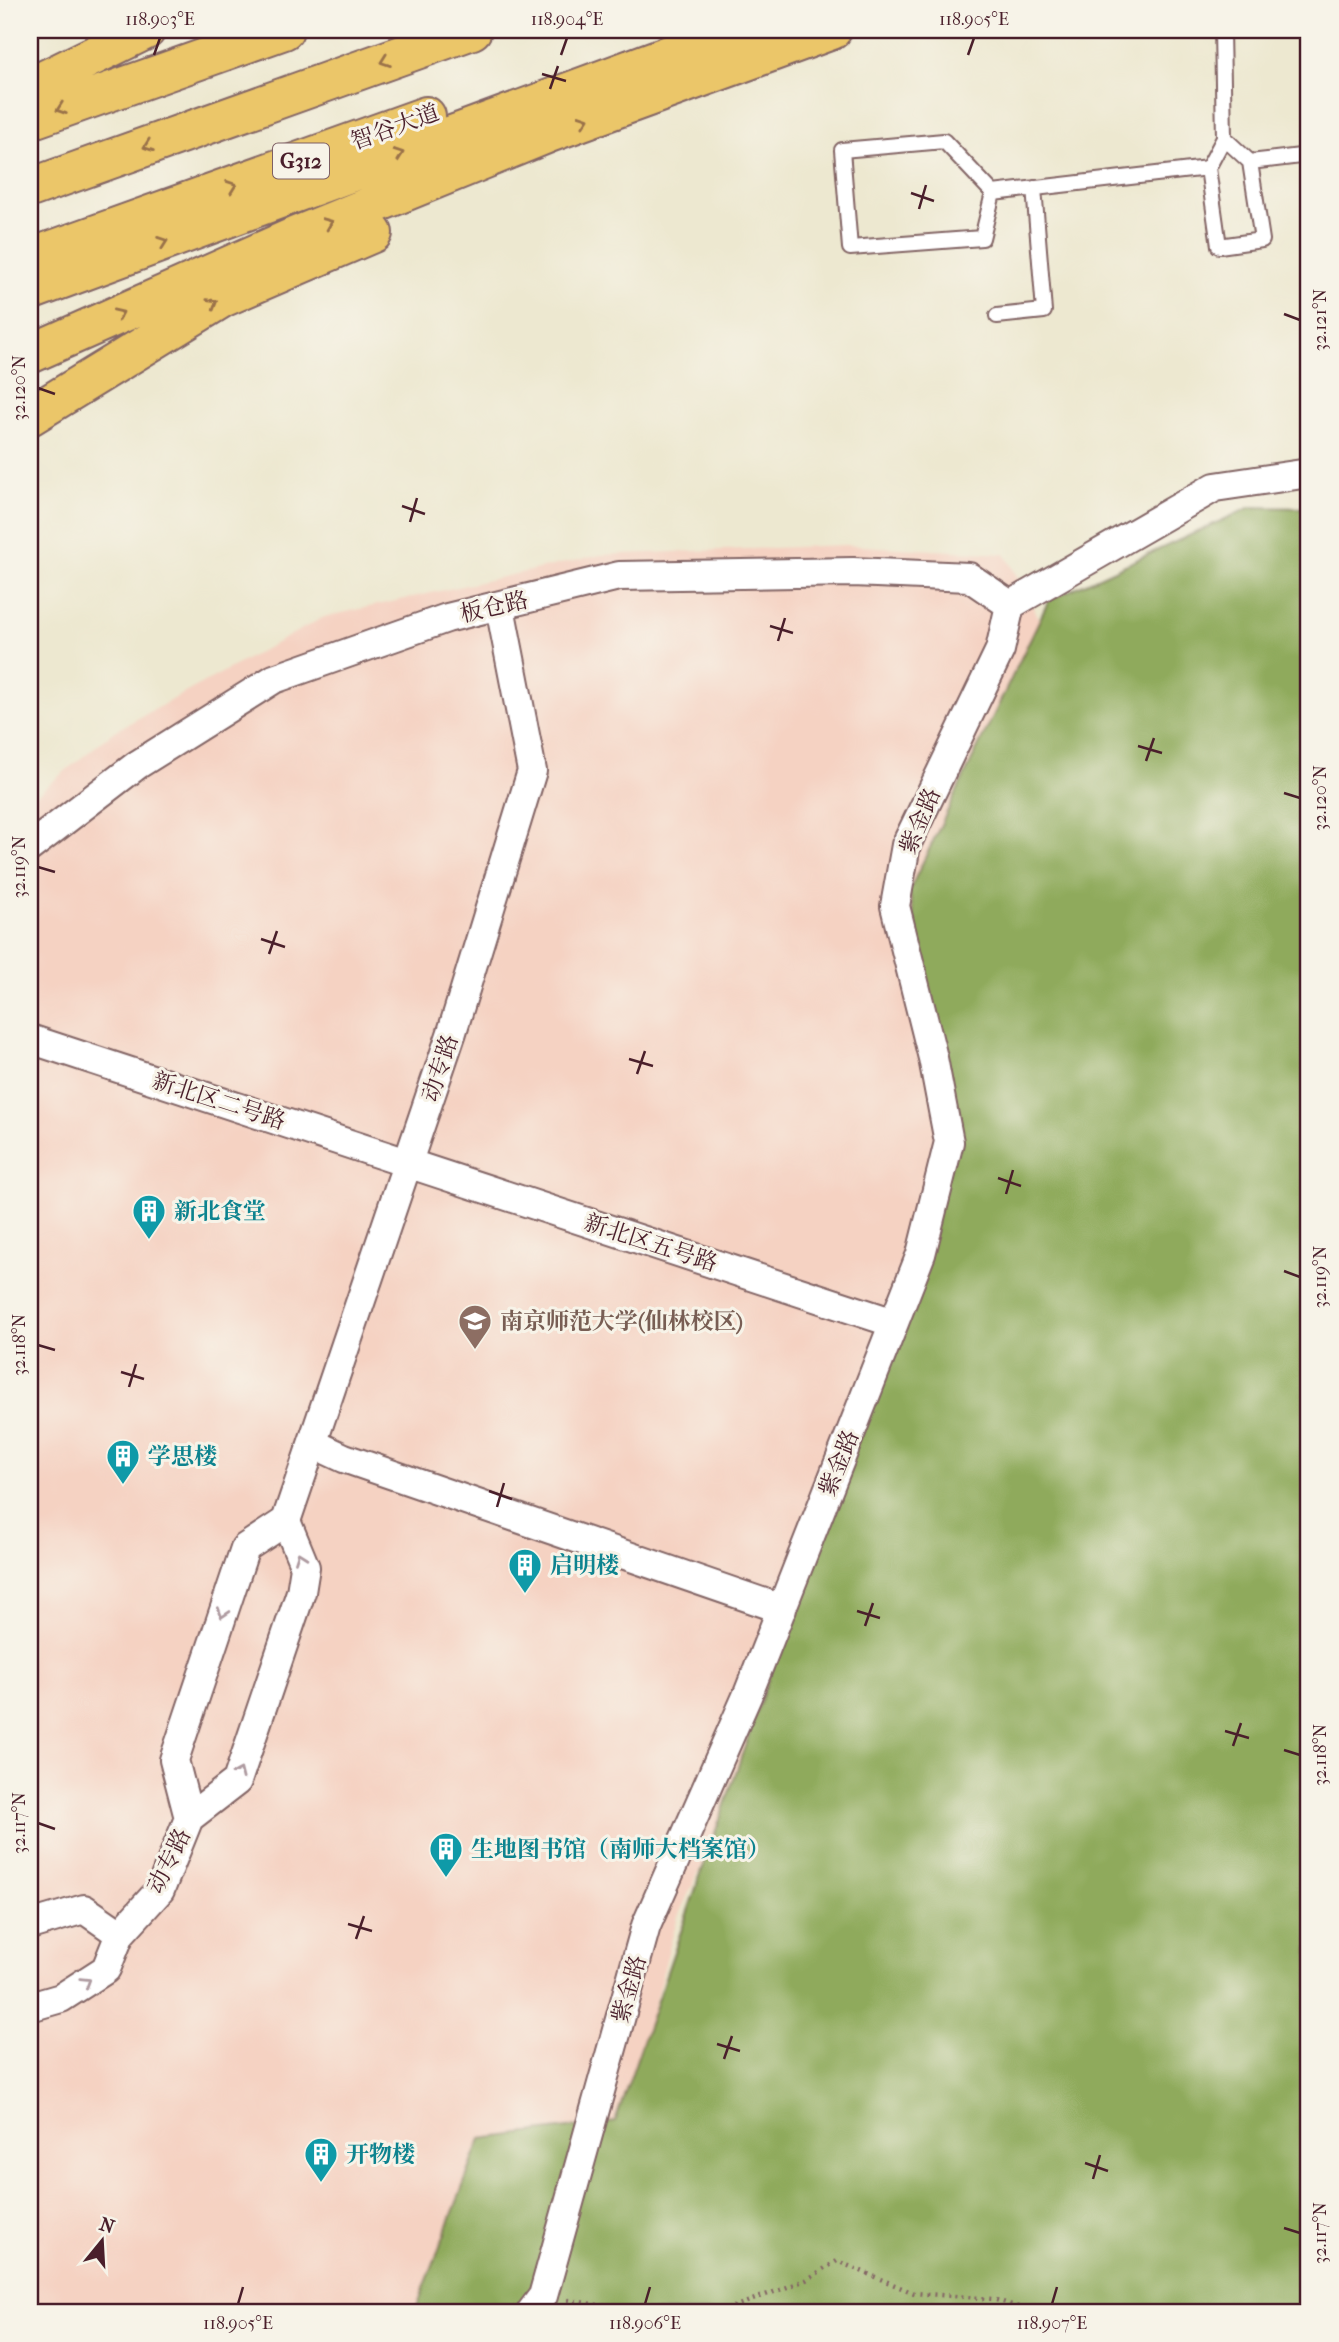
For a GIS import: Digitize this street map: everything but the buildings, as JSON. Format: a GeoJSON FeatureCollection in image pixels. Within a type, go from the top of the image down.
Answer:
{"type":"FeatureCollection","features":[{"type":"Feature","properties":{"kind":"highway"},"geometry":{"type":"LineString","coordinates":[[30,87],[146,30]]}},
{"type":"Feature","properties":{"kind":"highway"},"geometry":{"type":"LineString","coordinates":[[30,120],[284,30]]}},
{"type":"Feature","properties":{"kind":"highway"},"geometry":{"type":"LineString","coordinates":[[30,188],[472,30]]}},
{"type":"Feature","properties":{"kind":"highway","name":"智谷大道"},"geometry":{"type":"LineString","coordinates":[[30,258],[573,64],[684,30]]}},
{"type":"Feature","properties":{"kind":"highway"},"geometry":{"type":"LineString","coordinates":[[30,291],[685,49],[746,30]]}},
{"type":"Feature","properties":{"kind":"highway"},"geometry":{"type":"LineString","coordinates":[[30,354],[296,236],[549,132],[832,30]]}},
{"type":"Feature","properties":{"kind":"highway"},"geometry":{"type":"LineString","coordinates":[[30,416],[222,298],[403,220],[549,132]]}},
{"type":"Feature","properties":{"kind":"street"},"geometry":{"type":"LineString","coordinates":[[1010,605],[1216,487],[1309,473]]}},
{"type":"Feature","properties":{"kind":"street","name":"板仓路"},"geometry":{"type":"LineString","coordinates":[[30,846],[137,765],[274,679],[447,618],[620,576],[853,572],[970,577],[1010,605]]}},
{"type":"Feature","properties":{"kind":"street","name":"紫金路"},"geometry":{"type":"LineString","coordinates":[[537,2304],[646,1926],[782,1609],[922,1254],[949,1142],[933,1058],[894,906],[906,845],[1000,650],[1010,605]]}},
{"type":"Feature","properties":{"kind":"street","name":"动专路"},"geometry":{"type":"LineString","coordinates":[[286,1521],[408,1162],[532,772],[500,607]]}},
{"type":"Feature","properties":{"kind":"street","name":"新北区二号路"},"geometry":{"type":"LineString","coordinates":[[30,1039],[408,1162]]}},
{"type":"Feature","properties":{"kind":"street","name":"新北区五号路"},"geometry":{"type":"LineString","coordinates":[[408,1162],[894,1324]]}},
{"type":"Feature","properties":{"kind":"street"},"geometry":{"type":"LineString","coordinates":[[314,1444],[344,1458],[782,1609]]}},
{"type":"Feature","properties":{"kind":"street"},"geometry":{"type":"LineString","coordinates":[[286,1521],[305,1567],[301,1592],[237,1781],[189,1818],[174,1760],[245,1548],[286,1521]]}},
{"type":"Feature","properties":{"kind":"street","name":"动专路"},"geometry":{"type":"LineString","coordinates":[[120,1934],[160,1890],[189,1818]]}},
{"type":"Feature","properties":{"kind":"street"},"geometry":{"type":"LineString","coordinates":[[30,1925],[84,1909],[120,1934],[106,1969],[61,1998],[30,2007]]}},
{"type":"Feature","properties":{"kind":"lane"},"geometry":{"type":"LineString","coordinates":[[1222,30],[1224,138],[1208,168],[1219,246],[1262,240],[1250,162],[1224,138]]}},
{"type":"Feature","properties":{"kind":"lane"},"geometry":{"type":"LineString","coordinates":[[944,141],[993,193],[982,238],[850,248],[842,150],[944,141]]}},
{"type":"Feature","properties":{"kind":"lane"},"geometry":{"type":"LineString","coordinates":[[1250,162],[1309,155]]}},
{"type":"Feature","properties":{"kind":"lane"},"geometry":{"type":"LineString","coordinates":[[993,193],[1208,168]]}},
{"type":"Feature","properties":{"kind":"lane"},"geometry":{"type":"LineString","coordinates":[[997,316],[1044,311],[1034,188]]}},
{"type":"Feature","properties":{"kind":"path"},"geometry":{"type":"LineString","coordinates":[[720,2312],[806,2280],[836,2262],[914,2293],[993,2299],[1034,2312]]}},
{"type":"Feature","properties":{"kind":"path"},"geometry":{"type":"LineString","coordinates":[[537,2304],[640,2312]]}},
{"type":"Feature","properties":{"kind":"shaded area","name":"南京师范大学(仙林校区)"},"geometry":{"type":"Polygon","coordinates":[[[845,545],[1005,554],[1047,633],[991,1144],[848,1558],[678,1916],[571,2312],[30,2312],[30,800],[113,732],[324,617],[601,555],[845,545]]]}},
{"type":"Feature","properties":{"kind":"green space"},"geometry":{"type":"Polygon","coordinates":[[[1251,507],[1309,508],[1309,2312],[415,2312],[481,2139],[615,2122],[956,1136],[909,891],[1049,600],[1251,507]]]}},
{"type":"Feature","properties":{"kind":"place","name":"新北食堂"},"geometry":{"type":"Point","coordinates":[149,1241]}},
{"type":"Feature","properties":{"kind":"place","name":"南京师范大学(仙林校区)"},"geometry":{"type":"Point","coordinates":[475,1351]}},
{"type":"Feature","properties":{"kind":"place","name":"学思楼"},"geometry":{"type":"Point","coordinates":[123,1486]}},
{"type":"Feature","properties":{"kind":"place","name":"启明楼"},"geometry":{"type":"Point","coordinates":[525,1595]}},
{"type":"Feature","properties":{"kind":"place","name":"生地图书馆（南师大档案馆）"},"geometry":{"type":"Point","coordinates":[446,1879]}},
{"type":"Feature","properties":{"kind":"place","name":"开物楼"},"geometry":{"type":"Point","coordinates":[321,2184]}}]}
